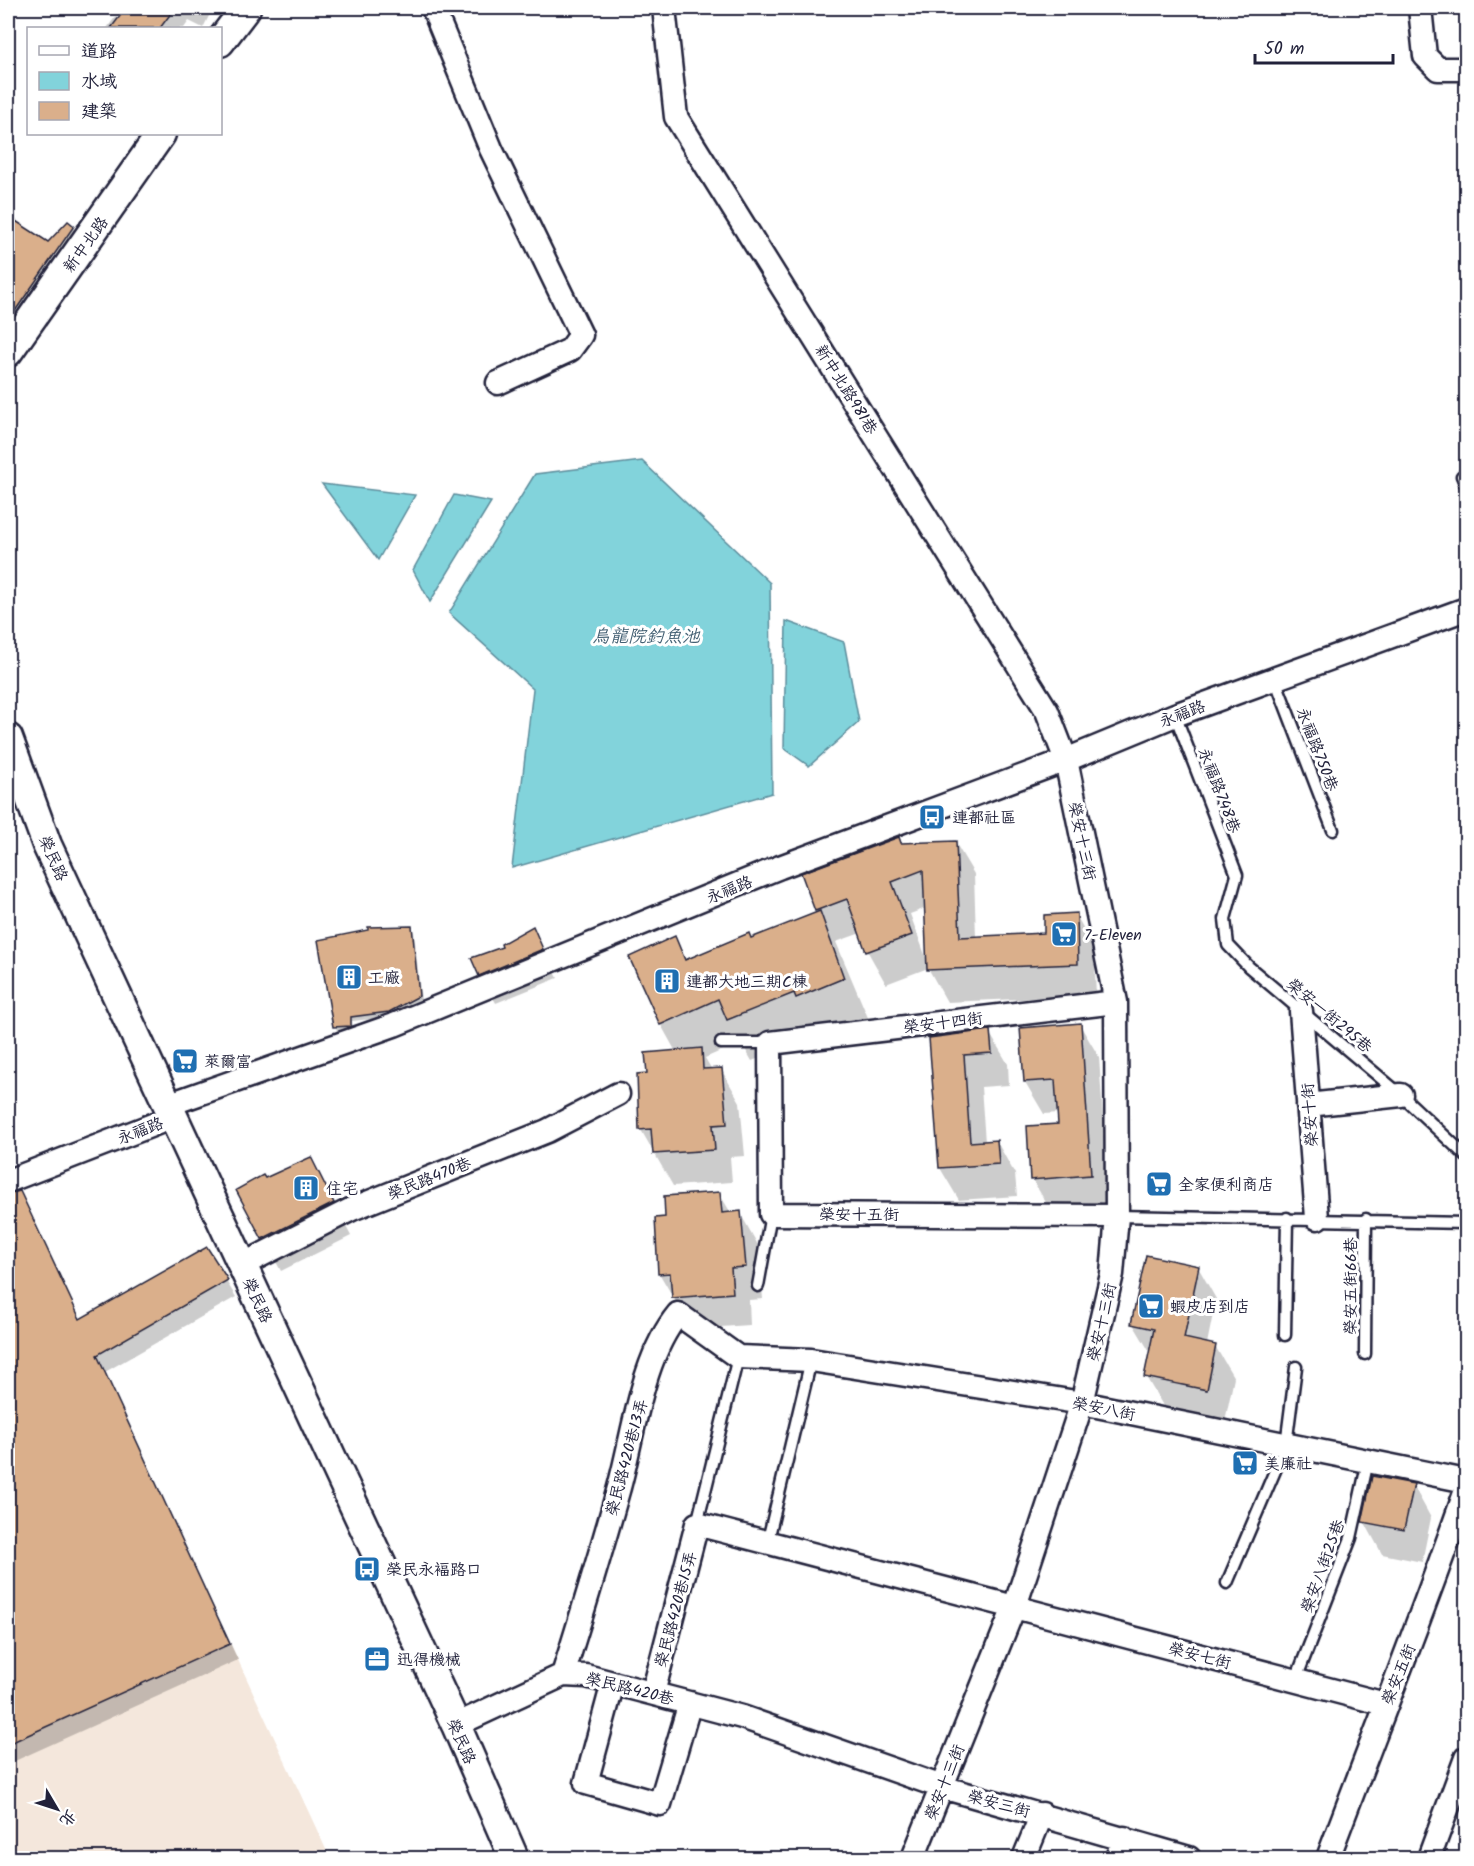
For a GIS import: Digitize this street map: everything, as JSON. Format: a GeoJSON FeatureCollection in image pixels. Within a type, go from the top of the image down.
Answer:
{"type":"FeatureCollection","features":[{"type":"Feature","properties":{"kind":"street"},"geometry":{"type":"LineString","coordinates":[[222,39],[246,8]]}},
{"type":"Feature","properties":{"kind":"street"},"geometry":{"type":"LineString","coordinates":[[433,8],[491,148],[581,335],[570,350],[498,383]]}},
{"type":"Feature","properties":{"kind":"street","name":"新中北路981巷"},"geometry":{"type":"LineString","coordinates":[[664,8],[676,117],[1047,711],[1066,760]]}},
{"type":"Feature","properties":{"kind":"street"},"geometry":{"type":"LineString","coordinates":[[1420,8],[1425,56],[1438,69],[1467,69]]}},
{"type":"Feature","properties":{"kind":"street","name":"新中北路"},"geometry":{"type":"LineString","coordinates":[[8,352],[160,135]]}},
{"type":"Feature","properties":{"kind":"street","name":"永福路"},"geometry":{"type":"LineString","coordinates":[[8,1180],[173,1117],[170,1104],[394,1025],[780,867],[1066,760],[1175,715],[1466,614]]}},
{"type":"Feature","properties":{"kind":"street","name":"榮民路"},"geometry":{"type":"LineString","coordinates":[[8,738],[47,845],[456,1725],[514,1858]]}},
{"type":"Feature","properties":{"kind":"street","name":"榮安十三街"},"geometry":{"type":"LineString","coordinates":[[913,1858],[1015,1608],[1082,1403],[1112,1274],[1117,1216],[1116,1002],[1066,760]]}},
{"type":"Feature","properties":{"kind":"street","name":"榮安十四街"},"geometry":{"type":"LineString","coordinates":[[770,1043],[1116,1002]]}},
{"type":"Feature","properties":{"kind":"street","name":"榮安十街"},"geometry":{"type":"LineString","coordinates":[[1301,1011],[1317,1218]]}},
{"type":"Feature","properties":{"kind":"street"},"geometry":{"type":"LineString","coordinates":[[770,1043],[771,1214]]}},
{"type":"Feature","properties":{"kind":"street","name":"榮民路470巷"},"geometry":{"type":"LineString","coordinates":[[242,1265],[352,1209],[547,1131],[618,1095]]}},
{"type":"Feature","properties":{"kind":"street"},"geometry":{"type":"LineString","coordinates":[[1308,1105],[1401,1095]]}},
{"type":"Feature","properties":{"kind":"street","name":"榮安十五街"},"geometry":{"type":"LineString","coordinates":[[771,1214],[1117,1216]]}},
{"type":"Feature","properties":{"kind":"street","name":"榮民路420巷13弄"},"geometry":{"type":"LineString","coordinates":[[563,1675],[619,1490],[649,1369],[666,1327],[678,1314],[738,1357]]}},
{"type":"Feature","properties":{"kind":"street","name":"榮安八街"},"geometry":{"type":"LineString","coordinates":[[738,1357],[811,1360],[1082,1403],[1467,1481]]}},
{"type":"Feature","properties":{"kind":"street","name":"榮安五街"},"geometry":{"type":"LineString","coordinates":[[1328,1858],[1385,1704],[1429,1597],[1467,1490]]}},
{"type":"Feature","properties":{"kind":"street","name":"榮安七街"},"geometry":{"type":"LineString","coordinates":[[697,1524],[1385,1704]]}},
{"type":"Feature","properties":{"kind":"street","name":"榮民路420巷15弄"},"geometry":{"type":"LineString","coordinates":[[653,1693],[697,1524]]}},
{"type":"Feature","properties":{"kind":"street","name":"榮民路420巷"},"geometry":{"type":"LineString","coordinates":[[456,1725],[563,1675],[586,1676],[742,1717]]}},
{"type":"Feature","properties":{"kind":"street"},"geometry":{"type":"LineString","coordinates":[[613,1683],[586,1783],[660,1804],[690,1703]]}},
{"type":"Feature","properties":{"kind":"street","name":"榮安三街"},"geometry":{"type":"LineString","coordinates":[[742,1717],[942,1787],[1042,1814],[1120,1848],[1190,1858]]}},
{"type":"Feature","properties":{"kind":"street"},"geometry":{"type":"LineString","coordinates":[[1429,1858],[1467,1758]]}},
{"type":"Feature","properties":{"kind":"street"},"geometry":{"type":"LineString","coordinates":[[1024,1858],[1042,1814]]}},
{"type":"Feature","properties":{"kind":"lane","name":"永福路750巷"},"geometry":{"type":"LineString","coordinates":[[1275,679],[1333,830]]}},
{"type":"Feature","properties":{"kind":"lane","name":"永福路748巷"},"geometry":{"type":"LineString","coordinates":[[1175,715],[1237,875]]}},
{"type":"Feature","properties":{"kind":"lane","name":"榮安一街295巷"},"geometry":{"type":"LineString","coordinates":[[1237,875],[1225,919],[1228,945],[1249,967],[1401,1095],[1467,1156]]}},
{"type":"Feature","properties":{"kind":"lane"},"geometry":{"type":"LineString","coordinates":[[721,1043],[770,1043]]}},
{"type":"Feature","properties":{"kind":"lane"},"geometry":{"type":"LineString","coordinates":[[758,1286],[771,1214]]}},
{"type":"Feature","properties":{"kind":"lane","name":"榮安五街66巷"},"geometry":{"type":"LineString","coordinates":[[1117,1216],[1317,1218],[1467,1223]]}},
{"type":"Feature","properties":{"kind":"lane"},"geometry":{"type":"LineString","coordinates":[[1286,1335],[1287,1218]]}},
{"type":"Feature","properties":{"kind":"lane","name":"榮安五街66巷"},"geometry":{"type":"LineString","coordinates":[[1365,1219],[1365,1353]]}},
{"type":"Feature","properties":{"kind":"lane"},"geometry":{"type":"LineString","coordinates":[[697,1524],[738,1357]]}},
{"type":"Feature","properties":{"kind":"lane"},"geometry":{"type":"LineString","coordinates":[[767,1544],[811,1360]]}},
{"type":"Feature","properties":{"kind":"lane"},"geometry":{"type":"LineString","coordinates":[[1227,1583],[1286,1444],[1296,1367]]}},
{"type":"Feature","properties":{"kind":"lane","name":"榮安八街25巷"},"geometry":{"type":"LineString","coordinates":[[1296,1679],[1351,1538],[1368,1461]]}},
{"type":"Feature","properties":{"kind":"shaded area"},"geometry":{"type":"Polygon","coordinates":[[[19,1188],[330,1858],[8,1858],[8,1192],[19,1188]]]}},
{"type":"Feature","properties":{"kind":"water","name":"烏龍院釣魚池"},"geometry":{"type":"Polygon","coordinates":[[[642,461],[770,583],[772,793],[512,868],[533,689],[449,613],[535,474],[642,461]]]}},
{"type":"Feature","properties":{"kind":"water"},"geometry":{"type":"Polygon","coordinates":[[[322,484],[415,495],[378,560],[322,484]]]}},
{"type":"Feature","properties":{"kind":"water"},"geometry":{"type":"Polygon","coordinates":[[[454,495],[491,502],[430,602],[413,570],[454,495]]]}},
{"type":"Feature","properties":{"kind":"water"},"geometry":{"type":"Polygon","coordinates":[[[786,621],[844,642],[859,722],[809,766],[784,748],[786,621]]]}},
{"type":"Feature","properties":{"kind":"building"},"geometry":{"type":"Polygon","coordinates":[[[126,8],[175,8],[161,27],[112,27],[126,8]]]}},
{"type":"Feature","properties":{"kind":"building"},"geometry":{"type":"Polygon","coordinates":[[[8,216],[48,242],[68,221],[74,226],[8,321],[8,216]]]}},
{"type":"Feature","properties":{"kind":"building"},"geometry":{"type":"Polygon","coordinates":[[[899,837],[901,843],[956,841],[960,937],[1044,933],[1044,915],[1077,913],[1078,964],[927,970],[923,870],[892,882],[912,935],[866,952],[847,899],[815,911],[801,873],[899,837]]]}},
{"type":"Feature","properties":{"kind":"building"},"geometry":{"type":"Polygon","coordinates":[[[820,911],[844,978],[796,998],[794,993],[727,1020],[718,999],[660,1025],[629,957],[675,936],[685,960],[749,933],[751,938],[820,911]]]}},
{"type":"Feature","properties":{"kind":"building"},"geometry":{"type":"Polygon","coordinates":[[[412,926],[419,996],[389,1012],[351,1017],[351,1026],[333,1027],[318,940],[368,930],[368,927],[412,926]]]}},
{"type":"Feature","properties":{"kind":"building"},"geometry":{"type":"Polygon","coordinates":[[[533,926],[543,949],[479,976],[471,958],[502,947],[501,944],[533,926]]]}},
{"type":"Feature","properties":{"kind":"building"},"geometry":{"type":"Polygon","coordinates":[[[1081,1023],[1091,1175],[1030,1180],[1027,1126],[1058,1124],[1055,1080],[1024,1082],[1020,1028],[1081,1023]]]}},
{"type":"Feature","properties":{"kind":"building"},"geometry":{"type":"Polygon","coordinates":[[[990,1030],[992,1053],[964,1055],[970,1142],[997,1140],[999,1164],[939,1168],[929,1038],[990,1030]]]}},
{"type":"Feature","properties":{"kind":"building"},"geometry":{"type":"Polygon","coordinates":[[[702,1048],[703,1069],[722,1068],[727,1124],[713,1125],[715,1150],[653,1154],[651,1129],[639,1130],[637,1074],[647,1073],[645,1053],[702,1048]]]}},
{"type":"Feature","properties":{"kind":"building"},"geometry":{"type":"Polygon","coordinates":[[[311,1157],[334,1203],[262,1239],[236,1190],[263,1175],[265,1178],[311,1157]]]}},
{"type":"Feature","properties":{"kind":"building"},"geometry":{"type":"Polygon","coordinates":[[[20,1191],[80,1319],[207,1247],[228,1280],[97,1355],[230,1644],[8,1744],[8,1194],[20,1191]]]}},
{"type":"Feature","properties":{"kind":"building"},"geometry":{"type":"Polygon","coordinates":[[[720,1192],[722,1213],[741,1211],[746,1267],[731,1268],[733,1293],[672,1298],[670,1273],[658,1274],[655,1218],[665,1217],[664,1196],[720,1192]]]}},
{"type":"Feature","properties":{"kind":"building"},"geometry":{"type":"Polygon","coordinates":[[[1146,1255],[1199,1266],[1184,1338],[1216,1345],[1207,1390],[1144,1377],[1154,1329],[1131,1324],[1146,1255]]]}},
{"type":"Feature","properties":{"kind":"building"},"geometry":{"type":"Polygon","coordinates":[[[1372,1476],[1414,1484],[1404,1530],[1362,1522],[1372,1476]]]}},
{"type":"Feature","properties":{"kind":"place","name":"連都社區"},"geometry":{"type":"Point","coordinates":[932,817]}},
{"type":"Feature","properties":{"kind":"place","name":"7-Eleven"},"geometry":{"type":"Point","coordinates":[1064,934]}},
{"type":"Feature","properties":{"kind":"place","name":"工廠"},"geometry":{"type":"Point","coordinates":[349,977]}},
{"type":"Feature","properties":{"kind":"place","name":"連都大地三期C棟"},"geometry":{"type":"Point","coordinates":[667,981]}},
{"type":"Feature","properties":{"kind":"place","name":"萊爾富"},"geometry":{"type":"Point","coordinates":[185,1061]}},
{"type":"Feature","properties":{"kind":"place","name":"全家便利商店"},"geometry":{"type":"Point","coordinates":[1159,1184]}},
{"type":"Feature","properties":{"kind":"place","name":"住宅"},"geometry":{"type":"Point","coordinates":[306,1188]}},
{"type":"Feature","properties":{"kind":"place","name":"蝦皮店到店"},"geometry":{"type":"Point","coordinates":[1151,1306]}},
{"type":"Feature","properties":{"kind":"place","name":"美廉社"},"geometry":{"type":"Point","coordinates":[1245,1463]}},
{"type":"Feature","properties":{"kind":"place","name":"榮民永褔路口"},"geometry":{"type":"Point","coordinates":[367,1569]}},
{"type":"Feature","properties":{"kind":"place","name":"迅得機械"},"geometry":{"type":"Point","coordinates":[377,1659]}}]}
